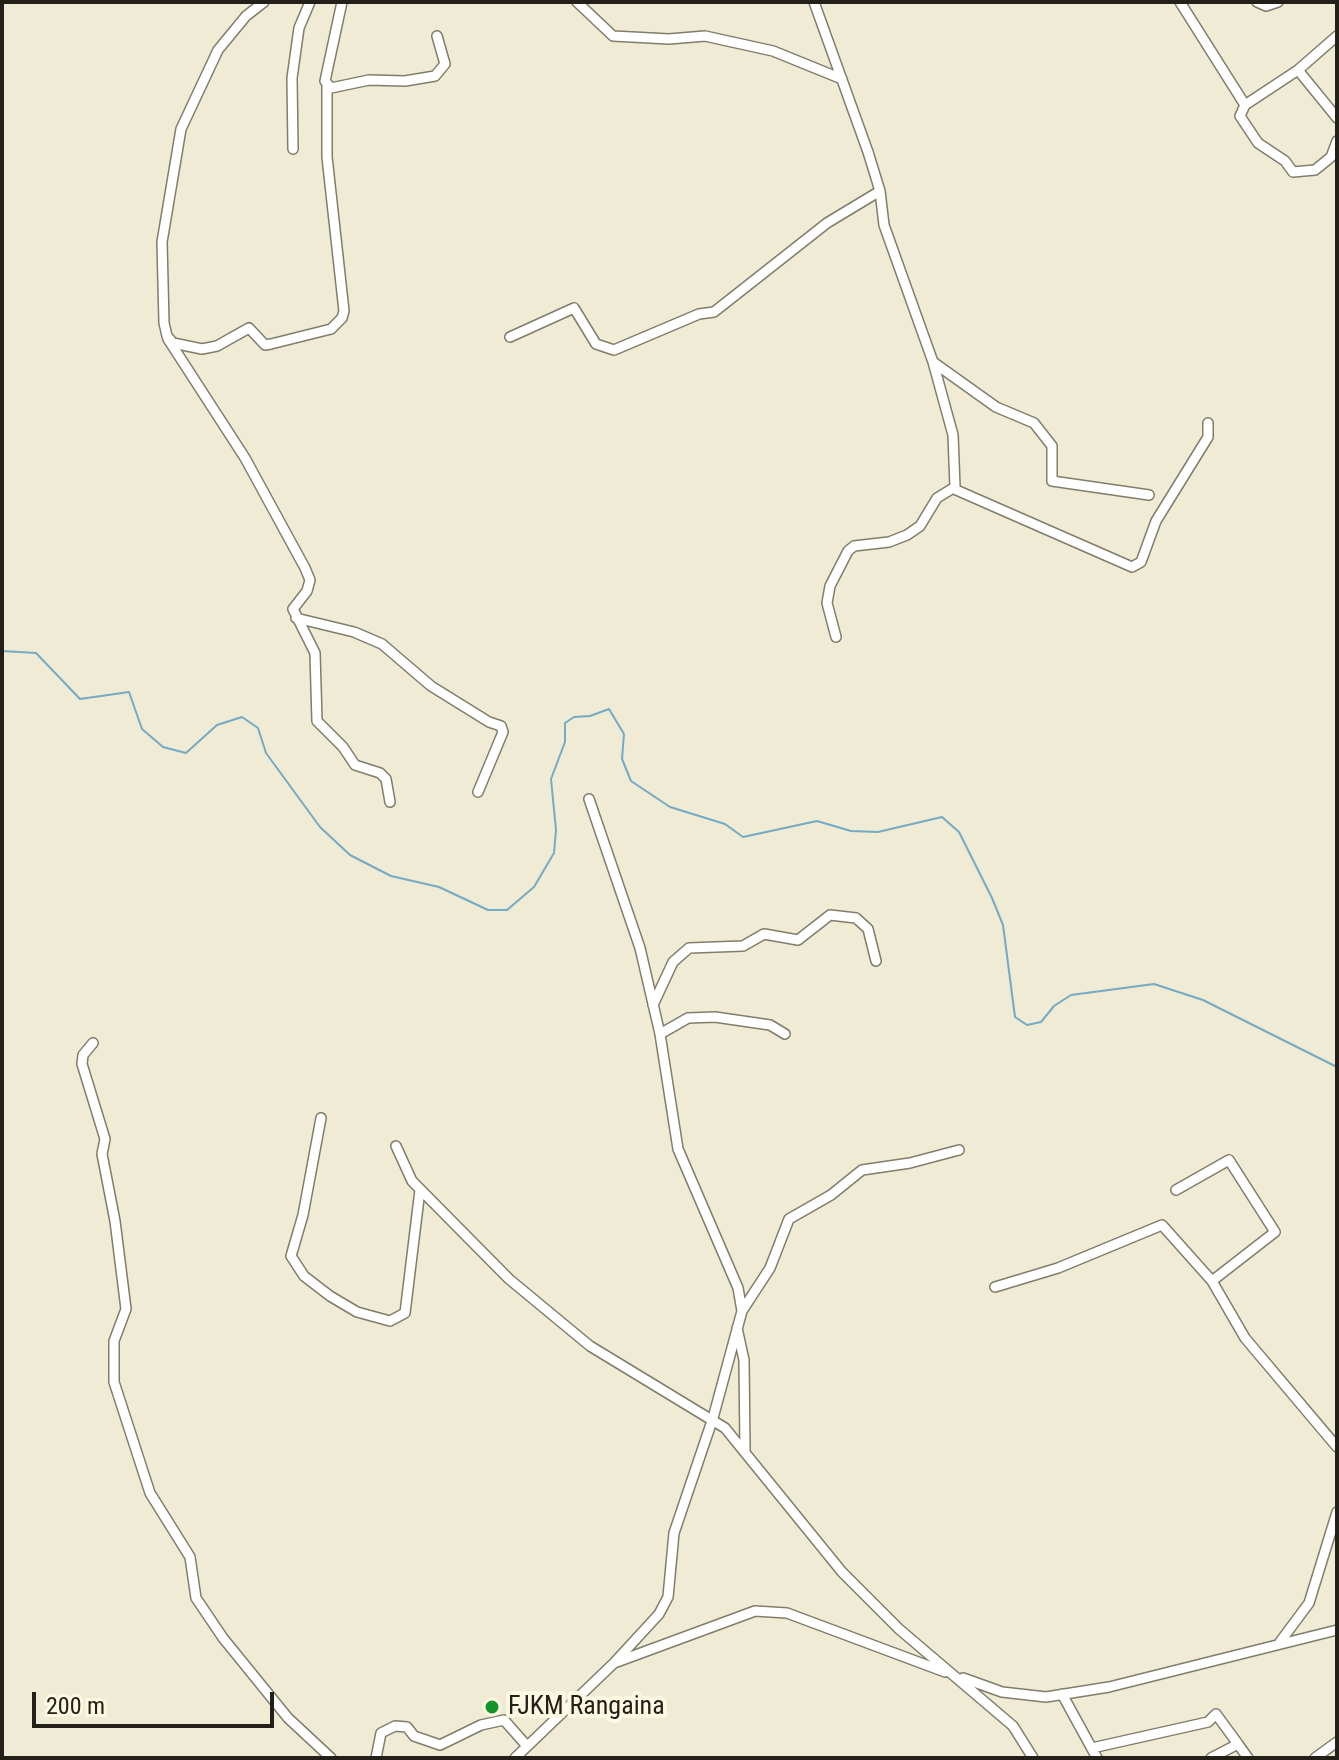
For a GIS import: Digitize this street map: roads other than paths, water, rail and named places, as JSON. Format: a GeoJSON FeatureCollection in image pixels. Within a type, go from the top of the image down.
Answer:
{"type":"FeatureCollection","features":[{"type":"Feature","properties":{"kind":"street"},"geometry":{"type":"LineString","coordinates":[[264,2],[246,16],[218,50],[181,129],[162,242],[167,336],[245,458],[310,580],[307,591],[293,609],[315,653],[317,721],[343,747],[355,765],[380,773],[386,779],[390,802]]}},
{"type":"Feature","properties":{"kind":"street"},"geometry":{"type":"LineString","coordinates":[[293,149],[294,64],[299,28],[310,2]]}},
{"type":"Feature","properties":{"kind":"street"},"geometry":{"type":"LineString","coordinates":[[167,336],[183,346],[202,349],[217,346],[249,328],[265,345],[331,329],[338,324],[344,311],[327,157],[327,71],[342,2]]}},
{"type":"Feature","properties":{"kind":"street"},"geometry":{"type":"LineString","coordinates":[[577,2],[613,36],[669,39],[705,36],[773,51],[842,79]]}},
{"type":"Feature","properties":{"kind":"street"},"geometry":{"type":"LineString","coordinates":[[814,2],[880,191],[884,225],[933,362],[953,435],[954,489]]}},
{"type":"Feature","properties":{"kind":"street"},"geometry":{"type":"LineString","coordinates":[[1180,2],[1245,105]]}},
{"type":"Feature","properties":{"kind":"street"},"geometry":{"type":"LineString","coordinates":[[1257,2],[1266,6],[1278,2]]}},
{"type":"Feature","properties":{"kind":"street"},"geometry":{"type":"LineString","coordinates":[[327,86],[435,76],[445,64],[437,36]]}},
{"type":"Feature","properties":{"kind":"street"},"geometry":{"type":"LineString","coordinates":[[1337,36],[1298,70],[1245,105],[1240,116],[1258,143],[1285,161],[1293,172],[1315,170],[1331,157],[1337,141]]}},
{"type":"Feature","properties":{"kind":"street"},"geometry":{"type":"LineString","coordinates":[[1298,70],[1337,118]]}},
{"type":"Feature","properties":{"kind":"street"},"geometry":{"type":"LineString","coordinates":[[510,337],[574,308],[596,344],[614,350],[699,314],[714,312],[827,223],[880,191]]}},
{"type":"Feature","properties":{"kind":"street"},"geometry":{"type":"LineString","coordinates":[[933,362],[996,407],[1034,423],[1052,446],[1052,481],[1149,495]]}},
{"type":"Feature","properties":{"kind":"street"},"geometry":{"type":"LineString","coordinates":[[954,489],[1132,567],[1141,562],[1156,521],[1208,437],[1208,423]]}},
{"type":"Feature","properties":{"kind":"street"},"geometry":{"type":"LineString","coordinates":[[836,637],[827,603],[830,586],[848,551],[854,546],[889,542],[907,535],[920,526],[937,498],[954,489]]}},
{"type":"Feature","properties":{"kind":"street"},"geometry":{"type":"LineString","coordinates":[[296,618],[354,632],[382,644],[431,686],[489,722],[501,726],[503,732],[478,792]]}},
{"type":"Feature","properties":{"kind":"street"},"geometry":{"type":"LineString","coordinates":[[589,799],[640,948],[660,1034],[678,1149],[738,1288],[742,1311]]}},
{"type":"Feature","properties":{"kind":"street"},"geometry":{"type":"LineString","coordinates":[[653,1005],[673,962],[689,948],[743,946],[764,934],[798,940],[830,915],[856,918],[868,929],[876,961]]}},
{"type":"Feature","properties":{"kind":"street"},"geometry":{"type":"LineString","coordinates":[[660,1034],[688,1018],[715,1017],[770,1025],[785,1034]]}},
{"type":"Feature","properties":{"kind":"street"},"geometry":{"type":"LineString","coordinates":[[93,1043],[83,1055],[82,1064],[105,1139],[102,1154],[115,1221],[126,1309],[114,1341],[114,1382],[150,1493],[190,1557],[196,1598],[214,1625],[288,1718],[331,1758]]}},
{"type":"Feature","properties":{"kind":"street"},"geometry":{"type":"LineString","coordinates":[[321,1118],[303,1215],[291,1256],[304,1276],[330,1296],[357,1312],[390,1321],[405,1313],[420,1190]]}},
{"type":"Feature","properties":{"kind":"street"},"geometry":{"type":"LineString","coordinates":[[396,1146],[420,1190],[509,1279],[590,1346],[713,1418],[745,1450],[842,1572],[899,1629],[1013,1726],[1033,1758]]}},
{"type":"Feature","properties":{"kind":"street"},"geometry":{"type":"LineString","coordinates":[[515,1758],[614,1663],[659,1614],[668,1597],[674,1533],[713,1418],[742,1311],[770,1268],[789,1219],[831,1195],[862,1170],[910,1163],[959,1150]]}},
{"type":"Feature","properties":{"kind":"street"},"geometry":{"type":"LineString","coordinates":[[1176,1190],[1229,1160],[1275,1232],[1212,1281]]}},
{"type":"Feature","properties":{"kind":"street"},"geometry":{"type":"LineString","coordinates":[[995,1287],[1058,1268],[1162,1225],[1212,1281],[1245,1338],[1337,1447]]}},
{"type":"Feature","properties":{"kind":"street"},"geometry":{"type":"LineString","coordinates":[[737,1328],[744,1360],[745,1450]]}},
{"type":"Feature","properties":{"kind":"street"},"geometry":{"type":"LineString","coordinates":[[1280,1642],[1309,1603],[1337,1512]]}},
{"type":"Feature","properties":{"kind":"street"},"geometry":{"type":"LineString","coordinates":[[614,1663],[755,1611],[787,1613],[1002,1692],[1046,1697],[1109,1687],[1337,1630]]}},
{"type":"Feature","properties":{"kind":"street"},"geometry":{"type":"LineString","coordinates":[[1062,1694],[1097,1758]]}},
{"type":"Feature","properties":{"kind":"street"},"geometry":{"type":"LineString","coordinates":[[1092,1748],[1208,1722],[1216,1714],[1248,1758]]}},
{"type":"Feature","properties":{"kind":"street"},"geometry":{"type":"LineString","coordinates":[[376,1758],[381,1733],[395,1726],[407,1727],[414,1736],[440,1745],[481,1725],[504,1720],[527,1746]]}},
{"type":"Feature","properties":{"kind":"street"},"geometry":{"type":"LineString","coordinates":[[1315,1758],[1337,1742]]}},
{"type":"Feature","properties":{"kind":"street"},"geometry":{"type":"LineString","coordinates":[[1211,1758],[1238,1744]]}},
{"type":"Feature","properties":{"kind":"waterway"},"geometry":{"type":"LineString","coordinates":[[2,651],[36,653],[80,699],[129,692],[142,729],[163,747],[186,753],[217,725],[242,717],[258,728],[266,753],[320,827],[350,855],[391,876],[439,887],[488,910],[507,910],[534,887],[554,853],[556,830],[551,779],[565,742],[565,723],[574,717],[590,716],[609,709],[624,734],[622,759],[631,781],[670,807],[725,824],[743,837],[817,821],[851,831],[878,832],[942,817],[959,832],[992,898],[1003,925],[1015,1017],[1027,1025],[1041,1022],[1054,1006],[1071,995],[1154,984],[1203,1000],[1337,1067]]}},
{"type":"Feature","properties":{"kind":"place","name":"FJKM Rangaina"},"geometry":{"type":"Point","coordinates":[492,1707]}}]}
